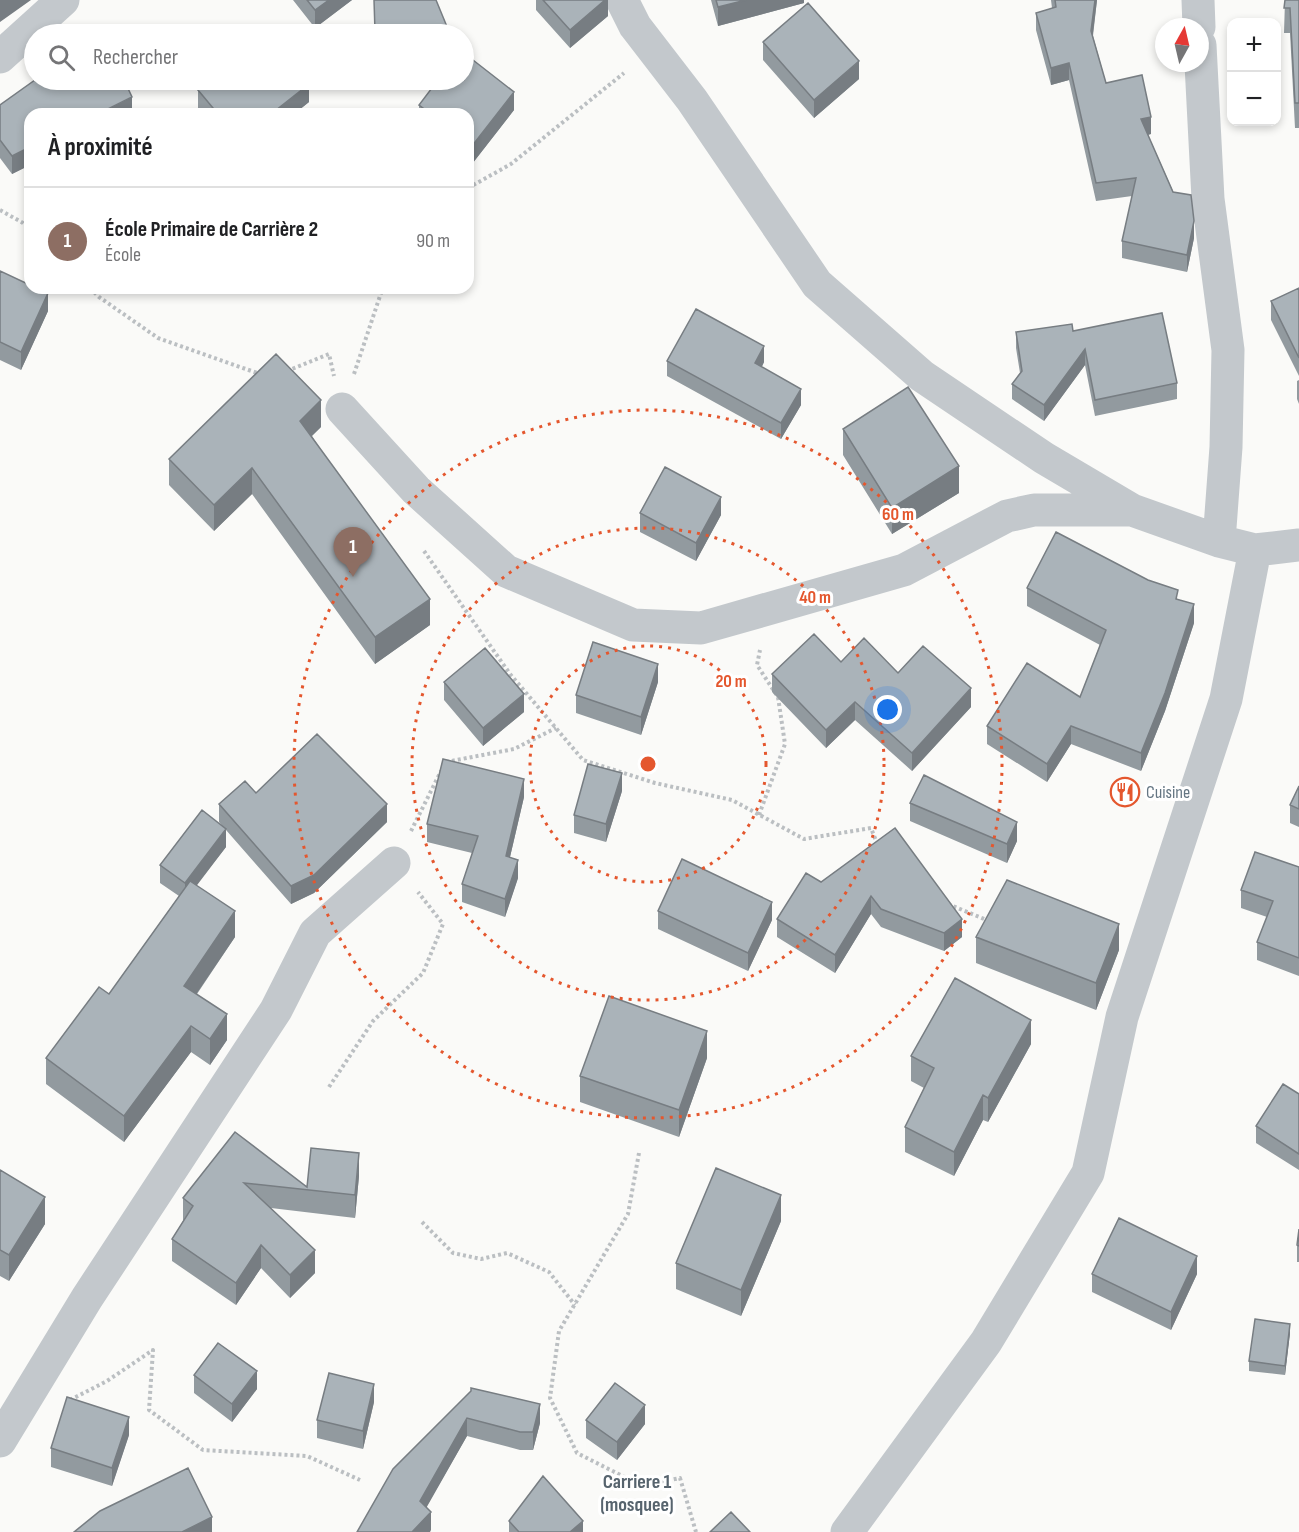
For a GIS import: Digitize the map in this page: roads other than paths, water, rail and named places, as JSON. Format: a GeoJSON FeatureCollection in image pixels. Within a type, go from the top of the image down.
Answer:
{"type":"FeatureCollection","features":[{"type":"Feature","properties":{"kind":"street"},"geometry":{"type":"LineString","coordinates":[[36,24],[63,0]]}},
{"type":"Feature","properties":{"kind":"street"},"geometry":{"type":"LineString","coordinates":[[1198,0],[1199,18]]}},
{"type":"Feature","properties":{"kind":"street"},"geometry":{"type":"LineString","coordinates":[[628,13],[692,100],[818,284],[922,376],[1044,458],[1132,510],[1219,541],[1255,550],[1299,545]]}},
{"type":"Feature","properties":{"kind":"street"},"geometry":{"type":"LineString","coordinates":[[0,57],[24,35]]}},
{"type":"Feature","properties":{"kind":"street"},"geometry":{"type":"LineString","coordinates":[[1201,72],[1208,199],[1228,351],[1226,447],[1219,541]]}},
{"type":"Feature","properties":{"kind":"street"},"geometry":{"type":"LineString","coordinates":[[342,409],[416,490],[506,571],[633,626],[701,628],[904,570],[1007,516],[1034,510],[1132,510]]}},
{"type":"Feature","properties":{"kind":"street"},"geometry":{"type":"LineString","coordinates":[[847,1532],[986,1342],[1088,1173],[1122,1017],[1226,699],[1255,550]]}},
{"type":"Feature","properties":{"kind":"street"},"geometry":{"type":"LineString","coordinates":[[0,1441],[87,1298],[276,1010],[315,933],[394,863]]}},
{"type":"Feature","properties":{"kind":"place","name":"École Primaire de Carrière 2"},"geometry":{"type":"Point","coordinates":[353,577]}},
{"type":"Feature","properties":{"kind":"place","name":"Cuisine"},"geometry":{"type":"Point","coordinates":[1125,792]}},
{"type":"Feature","properties":{"kind":"district","name":"Carriere 1 (mosquee)"},"geometry":{"type":"Point","coordinates":[637,1492]}}]}
